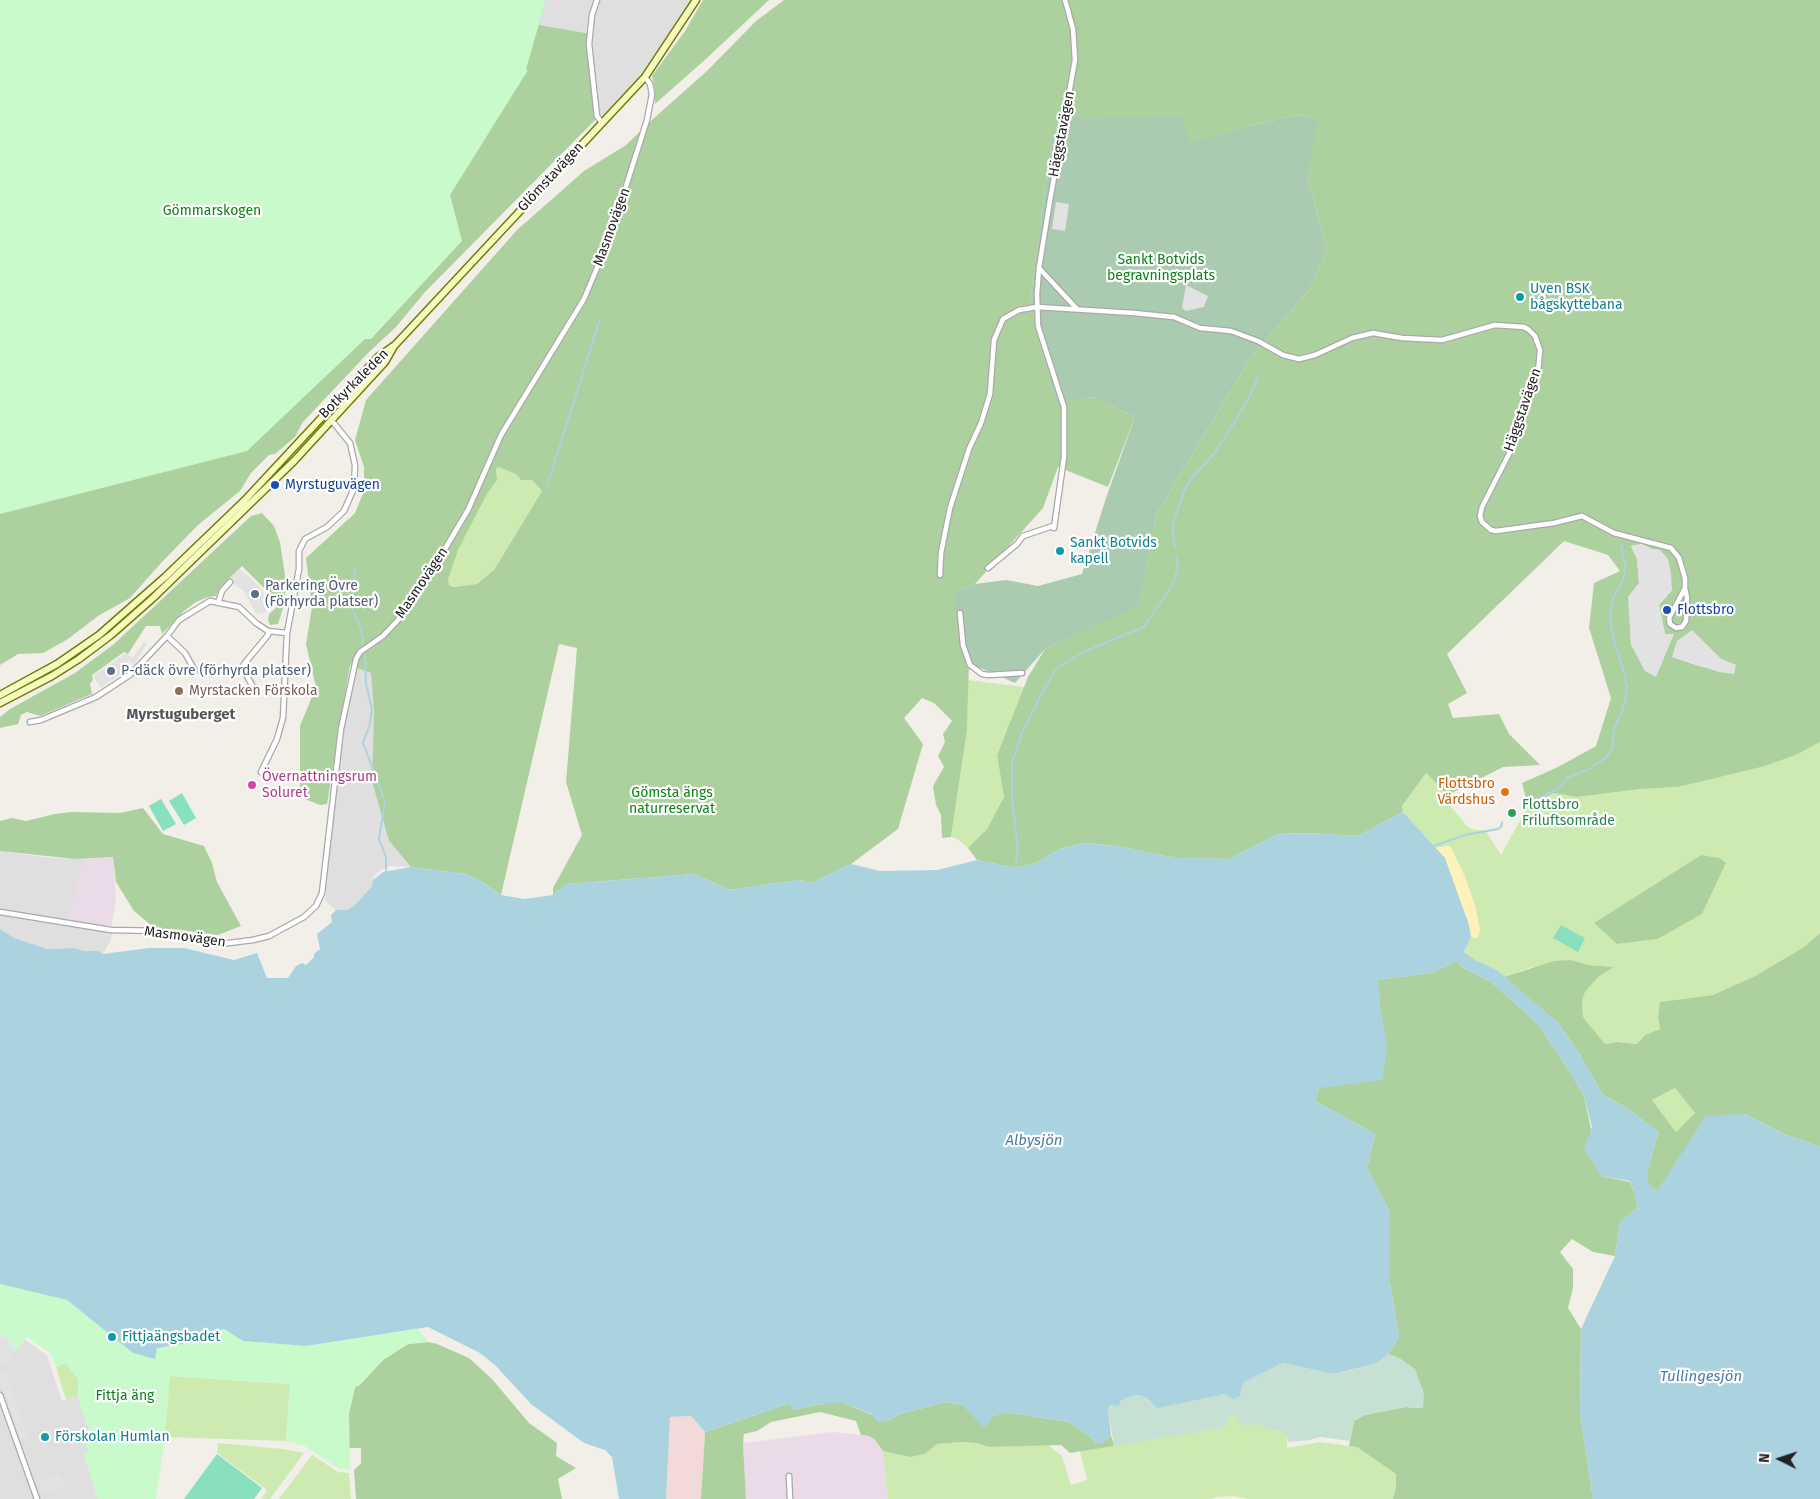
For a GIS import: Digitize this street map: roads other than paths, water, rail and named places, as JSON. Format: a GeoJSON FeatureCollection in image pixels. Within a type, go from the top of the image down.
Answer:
{"type":"FeatureCollection","features":[{"type":"Feature","properties":{"kind":"main road","name":"Glömstavägen"},"geometry":{"type":"LineString","coordinates":[[395,344],[645,77],[696,0]]}},
{"type":"Feature","properties":{"kind":"main road","name":"Botkyrkaleden"},"geometry":{"type":"LineString","coordinates":[[0,695],[69,657],[118,620],[245,500],[357,378],[378,357],[395,344]]}},
{"type":"Feature","properties":{"kind":"main road","name":"Botkyrkaleden"},"geometry":{"type":"LineString","coordinates":[[0,703],[62,670],[106,639],[152,598],[220,534],[332,421],[385,362],[395,344]]}},
{"type":"Feature","properties":{"kind":"main road"},"geometry":{"type":"LineString","coordinates":[[332,421],[329,414],[354,386],[357,378]]}},
{"type":"Feature","properties":{"kind":"main road"},"geometry":{"type":"LineString","coordinates":[[315,424],[325,420],[332,421]]}},
{"type":"Feature","properties":{"kind":"street"},"geometry":{"type":"LineString","coordinates":[[597,0],[592,15],[588,44],[596,116],[602,123]]}},
{"type":"Feature","properties":{"kind":"street","name":"Häggstavägen"},"geometry":{"type":"LineString","coordinates":[[988,568],[1017,544],[1023,536],[1053,527],[1064,457],[1064,407],[1038,326],[1037,307],[1039,268],[1075,60],[1073,28],[1065,0]]}},
{"type":"Feature","properties":{"kind":"street","name":"Masmovägen"},"geometry":{"type":"LineString","coordinates":[[0,912],[111,930],[164,931],[221,944],[269,936],[304,917],[316,906],[322,893],[341,729],[356,659],[360,652],[383,636],[400,619],[427,579],[468,510],[501,435],[584,299],[610,237],[649,112],[652,94],[650,84],[645,77]]}},
{"type":"Feature","properties":{"kind":"street"},"geometry":{"type":"LineString","coordinates":[[1039,268],[1077,309]]}},
{"type":"Feature","properties":{"kind":"street"},"geometry":{"type":"LineString","coordinates":[[940,575],[941,553],[950,508],[969,448],[981,423],[990,394],[994,340],[1003,319],[1020,310],[1037,307]]}},
{"type":"Feature","properties":{"kind":"street","name":"Häggstavägen"},"geometry":{"type":"LineString","coordinates":[[1037,307],[1134,313],[1174,318],[1200,328],[1237,333],[1258,341],[1283,355],[1299,358],[1315,356],[1352,338],[1373,333],[1402,338],[1442,340],[1495,325],[1524,326],[1534,336],[1540,350],[1538,374],[1510,452],[1482,506],[1480,516],[1482,522],[1491,530],[1496,531],[1554,523],[1582,516],[1614,533],[1671,548],[1679,558],[1685,578],[1685,588]]}},
{"type":"Feature","properties":{"kind":"street"},"geometry":{"type":"LineString","coordinates":[[261,772],[277,739],[283,718],[287,633],[299,569],[299,551],[305,539],[327,527],[344,511],[354,488],[355,465],[350,443],[332,421]]}},
{"type":"Feature","properties":{"kind":"street"},"geometry":{"type":"LineString","coordinates":[[218,603],[222,591],[230,582]]}},
{"type":"Feature","properties":{"kind":"street"},"geometry":{"type":"LineString","coordinates":[[1685,588],[1688,610],[1686,621],[1682,627],[1676,628],[1670,624],[1669,618],[1685,588]]}},
{"type":"Feature","properties":{"kind":"street"},"geometry":{"type":"LineString","coordinates":[[30,722],[41,720],[96,697],[131,674],[167,636],[179,620],[210,601],[239,607],[268,631],[287,633]]}},
{"type":"Feature","properties":{"kind":"street"},"geometry":{"type":"LineString","coordinates":[[960,613],[963,645],[970,665],[982,674],[1022,674]]}},
{"type":"Feature","properties":{"kind":"street"},"geometry":{"type":"LineString","coordinates":[[253,686],[243,669],[244,664],[268,635],[268,631]]}},
{"type":"Feature","properties":{"kind":"street"},"geometry":{"type":"LineString","coordinates":[[167,636],[185,653],[194,671]]}},
{"type":"Feature","properties":{"kind":"street"},"geometry":{"type":"LineString","coordinates":[[0,1395],[37,1499]]}},
{"type":"Feature","properties":{"kind":"street"},"geometry":{"type":"LineString","coordinates":[[789,1476],[790,1499]]}},
{"type":"Feature","properties":{"kind":"water","name":"Albysjön"},"geometry":{"type":"Polygon","coordinates":[[[1403,812],[1445,858],[1469,925],[1471,937],[1464,952],[1475,960],[1497,970],[1559,1024],[1580,1055],[1602,1094],[1631,1111],[1658,1132],[1647,1174],[1648,1184],[1657,1191],[1706,1116],[1745,1114],[1786,1135],[1820,1147],[1820,1499],[1593,1499],[1580,1413],[1581,1329],[1615,1256],[1620,1222],[1638,1207],[1634,1191],[1630,1181],[1601,1176],[1584,1149],[1592,1127],[1584,1096],[1537,1023],[1491,982],[1462,967],[1457,961],[1431,973],[1378,980],[1380,1005],[1387,1044],[1383,1080],[1319,1088],[1315,1101],[1375,1134],[1367,1168],[1390,1212],[1390,1283],[1399,1337],[1388,1354],[1377,1363],[1334,1374],[1283,1363],[1244,1382],[1240,1396],[1234,1399],[1225,1394],[1157,1408],[1147,1398],[1139,1395],[1128,1397],[1120,1401],[1119,1406],[1110,1405],[1108,1410],[1111,1435],[1102,1444],[1096,1443],[1069,1422],[1005,1412],[991,1417],[990,1422],[985,1427],[962,1405],[946,1402],[900,1414],[887,1421],[878,1422],[874,1415],[844,1403],[825,1403],[792,1410],[790,1403],[705,1432],[691,1416],[670,1417],[666,1499],[619,1499],[612,1457],[605,1450],[584,1443],[531,1404],[495,1365],[480,1353],[428,1327],[306,1346],[243,1341],[224,1329],[182,1344],[157,1348],[155,1359],[133,1353],[67,1300],[0,1284],[0,929],[14,938],[47,949],[74,948],[85,951],[98,951],[103,954],[149,948],[184,948],[234,960],[257,953],[267,978],[288,978],[296,966],[302,963],[306,965],[320,949],[317,934],[332,922],[331,915],[336,910],[347,910],[354,906],[372,886],[373,880],[383,872],[411,867],[466,874],[481,881],[501,895],[524,899],[553,895],[567,884],[694,874],[730,890],[799,880],[811,883],[851,864],[880,871],[937,870],[977,860],[1015,868],[1036,863],[1062,848],[1085,843],[1117,846],[1175,858],[1229,859],[1278,834],[1305,833],[1358,836],[1403,812]]]}},
{"type":"Feature","properties":{"kind":"waterway"},"geometry":{"type":"LineString","coordinates":[[549,480],[600,319]]}},
{"type":"Feature","properties":{"kind":"waterway"},"geometry":{"type":"LineString","coordinates":[[1175,547],[1172,526],[1184,491],[1194,475],[1213,455],[1226,436],[1248,399],[1259,375]]}},
{"type":"Feature","properties":{"kind":"waterway"},"geometry":{"type":"LineString","coordinates":[[1526,805],[1559,788],[1567,778],[1589,769],[1607,757],[1612,748],[1614,729],[1623,709],[1627,687],[1612,633],[1610,615],[1614,597],[1624,578],[1625,564],[1621,545]]}},
{"type":"Feature","properties":{"kind":"waterway"},"geometry":{"type":"LineString","coordinates":[[1015,868],[1018,850],[1012,799],[1012,763],[1021,735],[1039,699],[1055,670],[1081,653],[1144,627],[1173,584],[1178,566],[1176,556]]}},
{"type":"Feature","properties":{"kind":"waterway"},"geometry":{"type":"LineString","coordinates":[[355,567],[351,607],[360,627],[363,641],[362,647]]}},
{"type":"Feature","properties":{"kind":"waterway"},"geometry":{"type":"LineString","coordinates":[[365,654],[366,684],[372,709],[370,724],[363,743],[385,801],[379,839],[386,857],[386,872]]}},
{"type":"Feature","properties":{"kind":"waterway"},"geometry":{"type":"LineString","coordinates":[[1434,846],[1465,835],[1498,829],[1501,827],[1502,822]]}},
{"type":"Feature","properties":{"kind":"place","name":"Uven BSK bågskyttebana"},"geometry":{"type":"Point","coordinates":[1520,297]}},
{"type":"Feature","properties":{"kind":"place","name":"Myrstuguvägen"},"geometry":{"type":"Point","coordinates":[275,485]}},
{"type":"Feature","properties":{"kind":"place","name":"Sankt Botvids kapell"},"geometry":{"type":"Point","coordinates":[1060,551]}},
{"type":"Feature","properties":{"kind":"place","name":"Parkering Övre (Förhyrda platser)"},"geometry":{"type":"Point","coordinates":[255,594]}},
{"type":"Feature","properties":{"kind":"place","name":"Flottsbro"},"geometry":{"type":"Point","coordinates":[1667,610]}},
{"type":"Feature","properties":{"kind":"place","name":"P-däck övre (förhyrda platser)"},"geometry":{"type":"Point","coordinates":[111,671]}},
{"type":"Feature","properties":{"kind":"place","name":"Myrstacken Förskola"},"geometry":{"type":"Point","coordinates":[179,691]}},
{"type":"Feature","properties":{"kind":"place","name":"Övernattningsrum Soluret"},"geometry":{"type":"Point","coordinates":[252,785]}},
{"type":"Feature","properties":{"kind":"place","name":"Flottsbro Värdshus"},"geometry":{"type":"Point","coordinates":[1505,792]}},
{"type":"Feature","properties":{"kind":"place","name":"Flottsbro Friluftsområde"},"geometry":{"type":"Point","coordinates":[1512,813]}},
{"type":"Feature","properties":{"kind":"place","name":"Fittjaängsbadet"},"geometry":{"type":"Point","coordinates":[112,1337]}},
{"type":"Feature","properties":{"kind":"place","name":"Förskolan Humlan"},"geometry":{"type":"Point","coordinates":[45,1437]}},
{"type":"Feature","properties":{"kind":"district","name":"Myrstuguberget"},"geometry":{"type":"Point","coordinates":[181,715]}},
{"type":"Feature","properties":{"kind":"park label","name":"Gömmarskogen"},"geometry":{"type":"Point","coordinates":[212,211]}},
{"type":"Feature","properties":{"kind":"park label","name":"Sankt Botvids begravningsplats"},"geometry":{"type":"Point","coordinates":[1161,268]}},
{"type":"Feature","properties":{"kind":"park label","name":"Gömsta ängs naturreservat"},"geometry":{"type":"Point","coordinates":[672,802]}},
{"type":"Feature","properties":{"kind":"park label","name":"Fittja äng"},"geometry":{"type":"Point","coordinates":[125,1396]}},
{"type":"Feature","properties":{"kind":"water label","name":"Tullingesjön"},"geometry":{"type":"Point","coordinates":[1701,1377]}}]}
